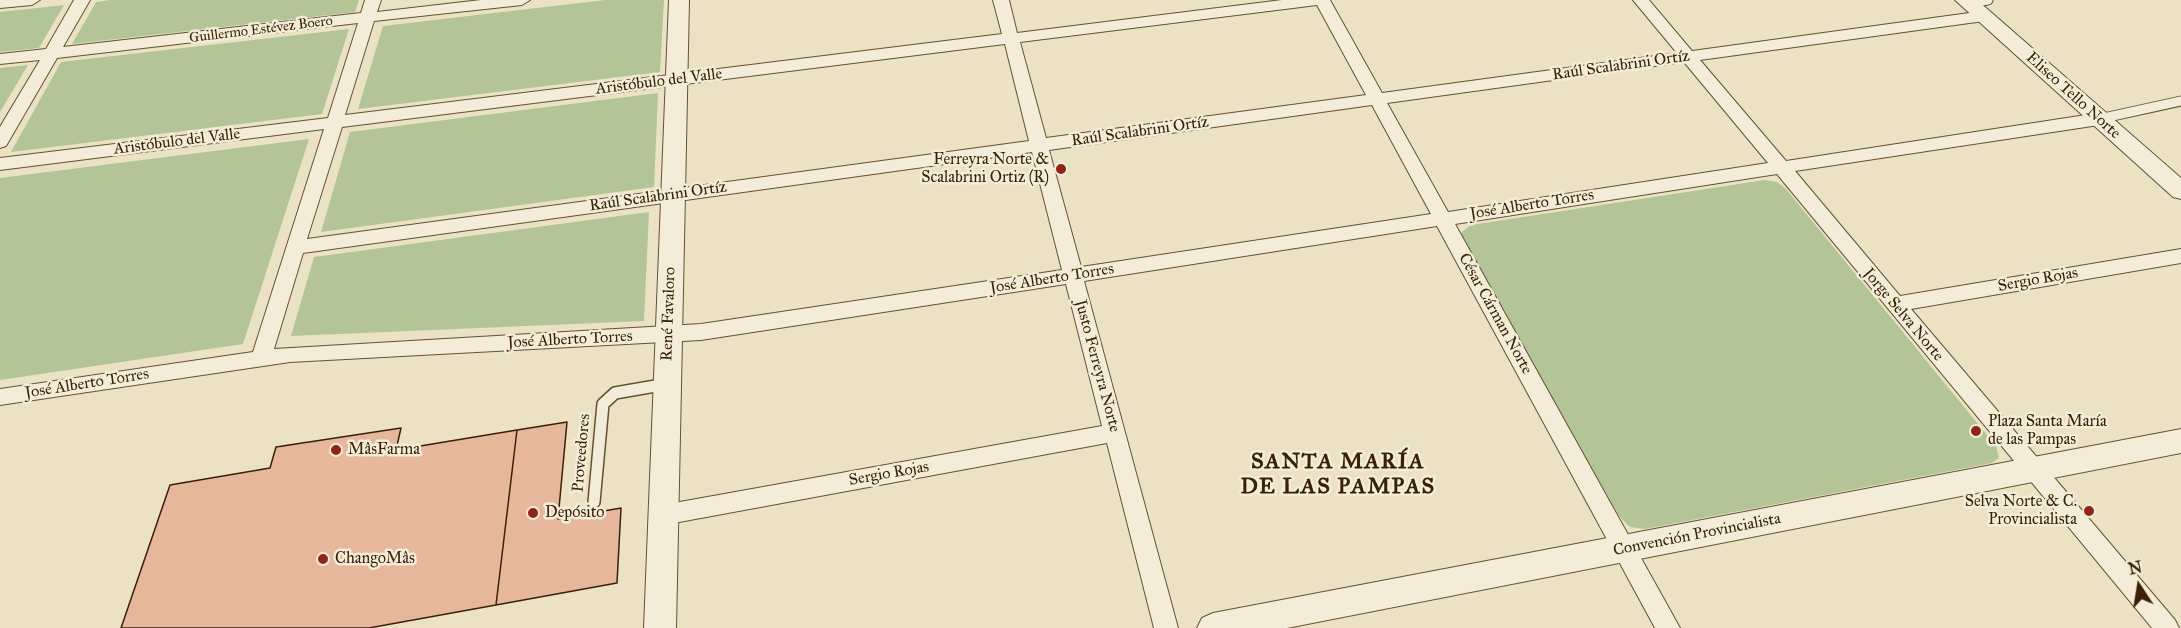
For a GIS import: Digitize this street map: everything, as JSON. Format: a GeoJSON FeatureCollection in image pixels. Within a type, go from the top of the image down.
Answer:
{"type":"FeatureCollection","features":[{"type":"Feature","properties":{"kind":"street"},"geometry":{"type":"LineString","coordinates":[[0,3],[32,0]]}},
{"type":"Feature","properties":{"kind":"street"},"geometry":{"type":"LineString","coordinates":[[0,142],[82,0]]}},
{"type":"Feature","properties":{"kind":"street"},"geometry":{"type":"LineString","coordinates":[[261,357],[373,0]]}},
{"type":"Feature","properties":{"kind":"street","name":"Guillermo Estévez Boero"},"geometry":{"type":"LineString","coordinates":[[0,60],[522,0]]}},
{"type":"Feature","properties":{"kind":"street","name":"René Favaloro"},"geometry":{"type":"LineString","coordinates":[[660,628],[679,0]]}},
{"type":"Feature","properties":{"kind":"street","name":"Justo Ferreyra Norte"},"geometry":{"type":"LineString","coordinates":[[1001,0],[1166,628]]}},
{"type":"Feature","properties":{"kind":"street","name":"Aristóbulo del Valle"},"geometry":{"type":"LineString","coordinates":[[0,164],[1321,0]]}},
{"type":"Feature","properties":{"kind":"street","name":"César Cárman Norte"},"geometry":{"type":"LineString","coordinates":[[1321,0],[1668,628]]}},
{"type":"Feature","properties":{"kind":"street","name":"Jorge Selva Norte"},"geometry":{"type":"LineString","coordinates":[[1641,0],[2166,628]]}},
{"type":"Feature","properties":{"kind":"street","name":"Raúl Scalabrini Ortíz"},"geometry":{"type":"LineString","coordinates":[[296,247],[1688,56],[1976,5]]}},
{"type":"Feature","properties":{"kind":"street","name":"Eliseo Tello Norte"},"geometry":{"type":"LineString","coordinates":[[1976,5],[2181,191]]}},
{"type":"Feature","properties":{"kind":"street","name":"José Alberto Torres"},"geometry":{"type":"LineString","coordinates":[[0,397],[261,357],[712,331],[2099,119]]}},
{"type":"Feature","properties":{"kind":"street","name":"Sergio Rojas"},"geometry":{"type":"LineString","coordinates":[[1895,304],[2181,256]]}},
{"type":"Feature","properties":{"kind":"street","name":"Sergio Rojas"},"geometry":{"type":"LineString","coordinates":[[663,515],[1114,433]]}},
{"type":"Feature","properties":{"kind":"street","name":"Convención Provincialista"},"geometry":{"type":"LineString","coordinates":[[1213,628],[2181,441]]}},
{"type":"Feature","properties":{"kind":"lane"},"geometry":{"type":"LineString","coordinates":[[2099,119],[2181,101]]}},
{"type":"Feature","properties":{"kind":"lane","name":"Proveedores"},"geometry":{"type":"LineString","coordinates":[[594,502],[603,404],[615,393],[667,384]]}},
{"type":"Feature","properties":{"kind":"green space"},"geometry":{"type":"Polygon","coordinates":[[[110,0],[359,0],[355,12],[72,44],[96,2],[110,0]]]}},
{"type":"Feature","properties":{"kind":"green space"},"geometry":{"type":"Polygon","coordinates":[[[605,0],[664,0],[660,72],[358,109],[383,26],[605,0]]]}},
{"type":"Feature","properties":{"kind":"green space"},"geometry":{"type":"Polygon","coordinates":[[[64,5],[39,48],[0,52],[0,12],[64,5]]]}},
{"type":"Feature","properties":{"kind":"green space"},"geometry":{"type":"Polygon","coordinates":[[[349,29],[322,114],[11,152],[61,62],[349,29]]]}},
{"type":"Feature","properties":{"kind":"green space"},"geometry":{"type":"Polygon","coordinates":[[[28,65],[0,112],[0,68],[28,65]]]}},
{"type":"Feature","properties":{"kind":"green space"},"geometry":{"type":"Polygon","coordinates":[[[658,93],[654,187],[321,232],[350,132],[658,93]]]}},
{"type":"Feature","properties":{"kind":"green space"},"geometry":{"type":"Polygon","coordinates":[[[309,139],[243,344],[0,380],[0,178],[309,139]]]}},
{"type":"Feature","properties":{"kind":"green space"},"geometry":{"type":"Polygon","coordinates":[[[1765,180],[1777,182],[1786,189],[1996,446],[1999,458],[1992,463],[1645,529],[1630,527],[1619,516],[1462,239],[1462,232],[1471,225],[1765,180]]]}},
{"type":"Feature","properties":{"kind":"green space"},"geometry":{"type":"Polygon","coordinates":[[[649,212],[644,321],[291,336],[314,257],[649,212]]]}},
{"type":"Feature","properties":{"kind":"building","name":"Depósito"},"geometry":{"type":"Polygon","coordinates":[[[567,422],[558,519],[621,508],[617,583],[496,605],[517,430],[567,422]]]}},
{"type":"Feature","properties":{"kind":"building","name":"ChangoMâs"},"geometry":{"type":"Polygon","coordinates":[[[401,428],[396,450],[517,430],[496,605],[369,628],[121,628],[170,485],[270,468],[276,447],[401,428]]]}},
{"type":"Feature","properties":{"kind":"place","name":"Ferreyra Norte & Scalabrini Ortiz (R)"},"geometry":{"type":"Point","coordinates":[1061,169]}},
{"type":"Feature","properties":{"kind":"place","name":"Plaza Santa María de las Pampas"},"geometry":{"type":"Point","coordinates":[1976,431]}},
{"type":"Feature","properties":{"kind":"place","name":"MâsFarma"},"geometry":{"type":"Point","coordinates":[336,450]}},
{"type":"Feature","properties":{"kind":"place","name":"Selva Norte & C. Provincialista"},"geometry":{"type":"Point","coordinates":[2089,511]}},
{"type":"Feature","properties":{"kind":"place","name":"Depósito"},"geometry":{"type":"Point","coordinates":[533,513]}},
{"type":"Feature","properties":{"kind":"place","name":"ChangoMâs"},"geometry":{"type":"Point","coordinates":[323,559]}},
{"type":"Feature","properties":{"kind":"district","name":"SANTA MARÍA DE LAS PAMPAS"},"geometry":{"type":"Point","coordinates":[1338,476]}}]}
